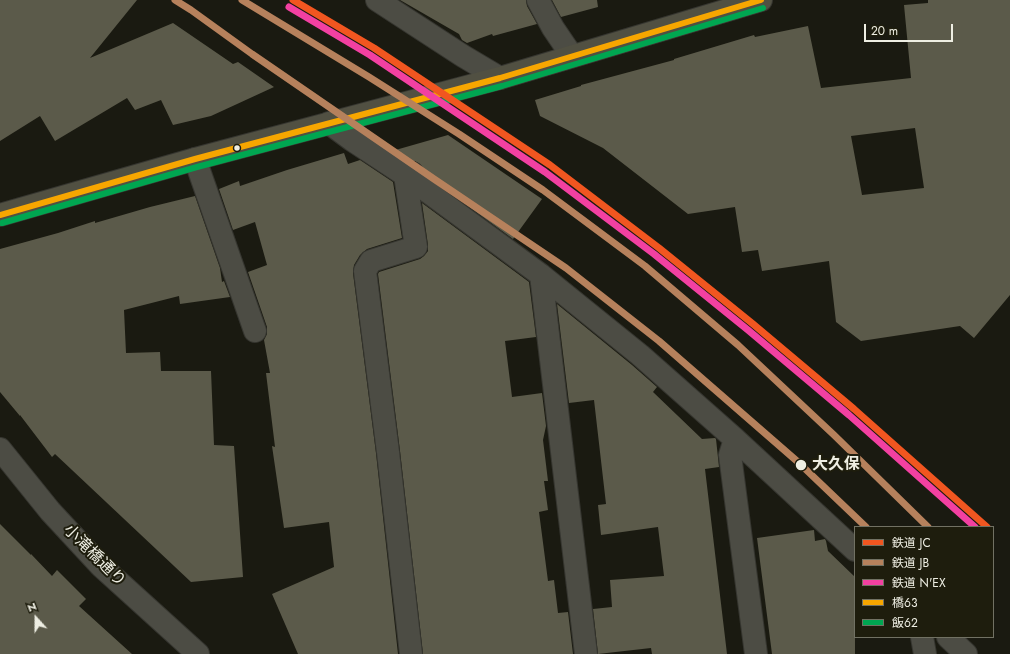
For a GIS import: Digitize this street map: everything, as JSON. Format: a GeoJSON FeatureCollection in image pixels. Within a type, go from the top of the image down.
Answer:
{"type":"FeatureCollection","features":[{"type":"Feature","properties":{"kind":"main road"},"geometry":{"type":"LineString","coordinates":[[0,215],[195,159],[500,78],[761,0]]}},
{"type":"Feature","properties":{"kind":"street"},"geometry":{"type":"LineString","coordinates":[[378,0],[463,56],[500,78]]}},
{"type":"Feature","properties":{"kind":"street"},"geometry":{"type":"LineString","coordinates":[[538,0],[553,28],[572,56]]}},
{"type":"Feature","properties":{"kind":"street"},"geometry":{"type":"LineString","coordinates":[[329,123],[352,140],[409,174],[541,275],[640,355],[735,439],[854,549]]}},
{"type":"Feature","properties":{"kind":"street"},"geometry":{"type":"LineString","coordinates":[[195,159],[255,331]]}},
{"type":"Feature","properties":{"kind":"street"},"geometry":{"type":"LineString","coordinates":[[409,174],[416,247],[371,262],[365,271],[388,452],[411,654]]}},
{"type":"Feature","properties":{"kind":"street"},"geometry":{"type":"LineString","coordinates":[[541,275],[586,654]]}},
{"type":"Feature","properties":{"kind":"street"},"geometry":{"type":"LineString","coordinates":[[735,439],[730,455],[756,654]]}},
{"type":"Feature","properties":{"kind":"street","name":"小滝橋通り"},"geometry":{"type":"LineString","coordinates":[[0,449],[50,511],[101,566],[198,654]]}},
{"type":"Feature","properties":{"kind":"street"},"geometry":{"type":"LineString","coordinates":[[922,638],[925,654]]}},
{"type":"Feature","properties":{"kind":"street"},"geometry":{"type":"LineString","coordinates":[[949,638],[966,654]]}},
{"type":"Feature","properties":{"kind":"building"},"geometry":{"type":"Polygon","coordinates":[[[0,0],[137,0],[90,58],[173,23],[233,64],[238,62],[274,87],[211,116],[173,125],[161,100],[135,110],[127,98],[55,141],[40,116],[0,141],[0,0]]]}},
{"type":"Feature","properties":{"kind":"building"},"geometry":{"type":"Polygon","coordinates":[[[400,0],[526,0],[527,6],[537,24],[493,36],[492,34],[467,43],[462,40],[459,34],[400,0]]]}},
{"type":"Feature","properties":{"kind":"building"},"geometry":{"type":"Polygon","coordinates":[[[552,0],[597,0],[598,7],[561,17],[552,0]]]}},
{"type":"Feature","properties":{"kind":"building"},"geometry":{"type":"Polygon","coordinates":[[[928,0],[1010,0],[1010,295],[974,338],[960,326],[861,341],[836,322],[829,261],[762,271],[758,250],[742,252],[735,207],[688,214],[603,148],[540,116],[535,100],[581,85],[674,60],[754,35],[755,37],[808,26],[821,88],[911,78],[904,5],[928,3],[928,0]],[[915,128],[851,136],[862,195],[924,188],[915,128]]]}},
{"type":"Feature","properties":{"kind":"building"},"geometry":{"type":"Polygon","coordinates":[[[448,135],[542,199],[513,239],[424,174],[424,169],[420,164],[415,161],[407,161],[392,151],[448,135]]]}},
{"type":"Feature","properties":{"kind":"building"},"geometry":{"type":"Polygon","coordinates":[[[344,153],[348,164],[360,160],[393,182],[402,238],[367,249],[360,255],[354,265],[353,273],[376,453],[398,654],[298,654],[272,594],[334,567],[329,522],[284,528],[272,446],[275,447],[266,373],[270,373],[264,340],[267,334],[267,327],[248,272],[267,265],[255,222],[233,230],[219,189],[239,181],[240,186],[344,153]]]}},
{"type":"Feature","properties":{"kind":"building"},"geometry":{"type":"Polygon","coordinates":[[[195,196],[220,268],[222,282],[224,281],[230,297],[180,304],[179,296],[124,310],[126,353],[160,352],[161,371],[211,371],[214,445],[234,446],[243,577],[191,582],[55,454],[52,457],[20,415],[0,392],[0,249],[95,221],[95,223],[195,196]]]}},
{"type":"Feature","properties":{"kind":"building"},"geometry":{"type":"Polygon","coordinates":[[[422,203],[529,282],[536,337],[505,341],[512,397],[542,393],[546,426],[543,440],[548,481],[544,481],[548,510],[539,512],[548,581],[554,580],[558,613],[568,612],[573,654],[423,654],[378,274],[379,272],[420,259],[428,251],[422,203]]]}},
{"type":"Feature","properties":{"kind":"building"},"geometry":{"type":"Polygon","coordinates":[[[557,304],[657,387],[653,392],[702,439],[716,439],[719,467],[705,469],[727,654],[652,654],[651,648],[598,654],[593,609],[612,607],[610,580],[664,576],[658,527],[601,535],[598,505],[606,504],[594,400],[569,403],[557,304]]]}},
{"type":"Feature","properties":{"kind":"building"},"geometry":{"type":"Polygon","coordinates":[[[0,524],[52,576],[57,570],[86,599],[79,606],[132,654],[0,654],[0,524]]]}},
{"type":"Feature","properties":{"kind":"building"},"geometry":{"type":"Polygon","coordinates":[[[814,530],[815,541],[825,539],[828,551],[854,576],[855,654],[772,654],[757,538],[814,530]]]}},
{"type":"Feature","properties":{"kind":"rail line","name":"JB"},"geometry":{"type":"LineString","coordinates":[[175,0],[434,179],[566,268],[659,341],[798,462],[865,526]]}},
{"type":"Feature","properties":{"kind":"rail line","name":"JB"},"geometry":{"type":"LineString","coordinates":[[242,0],[369,77],[459,134],[543,190],[645,266],[738,345],[834,435],[927,526]]}},
{"type":"Feature","properties":{"kind":"rail line","name":"JC"},"geometry":{"type":"LineString","coordinates":[[293,0],[374,48],[550,165],[659,248],[753,324],[854,409],[986,526]]}},
{"type":"Feature","properties":{"kind":"rail line","name":"N'EX"},"geometry":{"type":"LineString","coordinates":[[289,7],[370,55],[545,172],[654,254],[748,330],[849,415],[974,526]]}},
{"type":"Feature","properties":{"kind":"transit line","name":"橋63"},"geometry":{"type":"LineString","coordinates":[[0,215],[195,159],[500,78],[761,0]]}},
{"type":"Feature","properties":{"kind":"transit line","name":"飯62"},"geometry":{"type":"LineString","coordinates":[[2,223],[197,167],[502,86],[763,8]]}},
{"type":"Feature","properties":{"kind":"place","name":"大久保"},"geometry":{"type":"Point","coordinates":[801,465]}}]}
